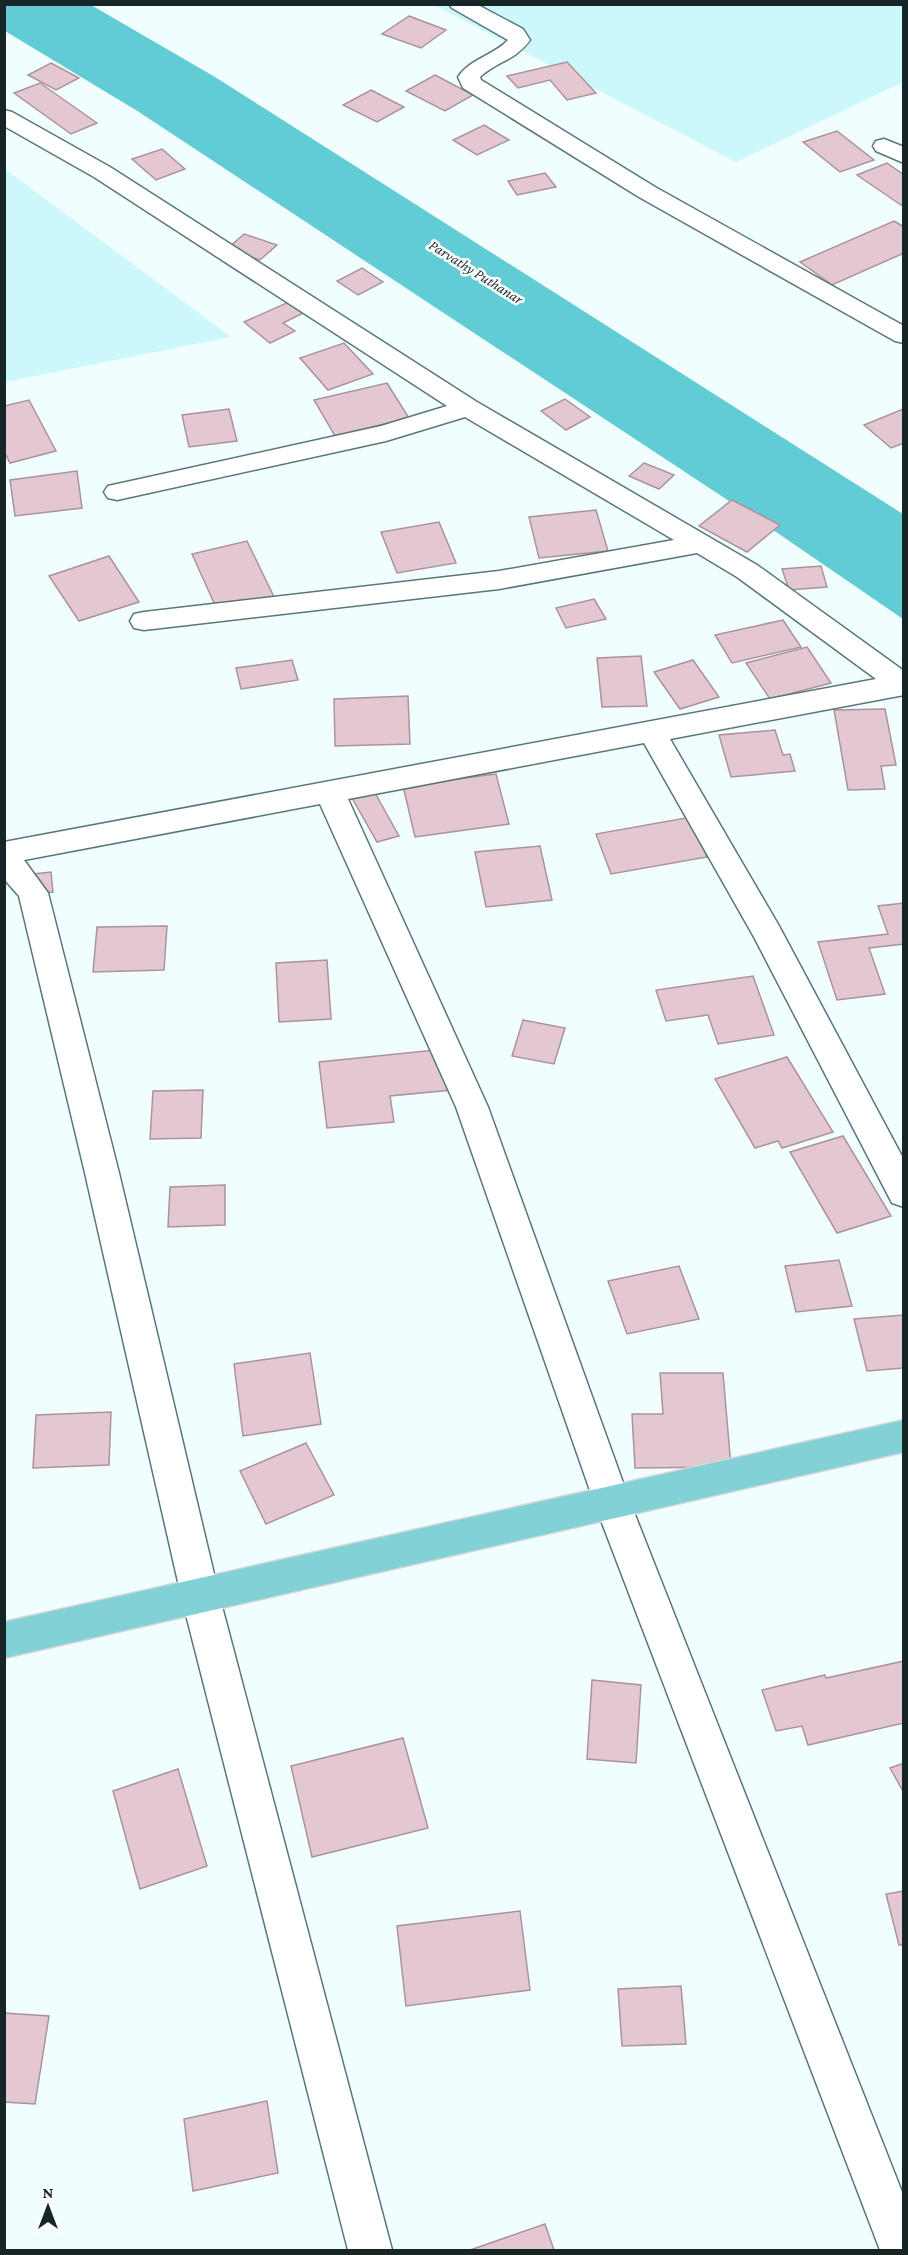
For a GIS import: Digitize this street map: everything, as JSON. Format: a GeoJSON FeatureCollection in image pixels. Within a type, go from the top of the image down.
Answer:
{"type":"FeatureCollection","features":[{"type":"Feature","properties":{"kind":"main road"},"geometry":{"type":"LineString","coordinates":[[4,1640],[903,1436]]}},
{"type":"Feature","properties":{"kind":"street"},"geometry":{"type":"LineString","coordinates":[[459,4],[515,34],[519,40],[510,52],[473,71],[469,77],[471,84],[647,192],[903,336]]}},
{"type":"Feature","properties":{"kind":"street"},"geometry":{"type":"LineString","coordinates":[[4,117],[102,172],[468,408],[747,571],[902,684]]}},
{"type":"Feature","properties":{"kind":"street"},"geometry":{"type":"LineString","coordinates":[[117,492],[387,433],[468,408]]}},
{"type":"Feature","properties":{"kind":"street"},"geometry":{"type":"LineString","coordinates":[[144,621],[499,580],[700,544]]}},
{"type":"Feature","properties":{"kind":"street"},"geometry":{"type":"LineString","coordinates":[[370,2250],[200,1595],[102,1173],[33,893],[4,855],[330,790],[652,733],[902,684]]}},
{"type":"Feature","properties":{"kind":"street"},"geometry":{"type":"LineString","coordinates":[[652,733],[768,934],[903,1193]]}},
{"type":"Feature","properties":{"kind":"street"},"geometry":{"type":"LineString","coordinates":[[330,790],[472,1107],[612,1502],[902,2250]]}},
{"type":"Feature","properties":{"kind":"shaded area"},"geometry":{"type":"Polygon","coordinates":[[[434,5],[903,5],[903,82],[736,162],[434,5]]]}},
{"type":"Feature","properties":{"kind":"shaded area"},"geometry":{"type":"Polygon","coordinates":[[[5,169],[231,337],[5,382],[5,169]]]}},
{"type":"Feature","properties":{"kind":"water","name":"Parvathy Puthanar"},"geometry":{"type":"Polygon","coordinates":[[[4,5],[91,5],[215,77],[903,514],[903,619],[779,534],[139,112],[5,31],[4,5]]]}},
{"type":"Feature","properties":{"kind":"building"},"geometry":{"type":"Polygon","coordinates":[[[409,16],[446,30],[421,48],[382,34],[409,16]]]}},
{"type":"Feature","properties":{"kind":"building"},"geometry":{"type":"Polygon","coordinates":[[[567,62],[596,93],[567,100],[550,80],[518,88],[507,76],[567,62]]]}},
{"type":"Feature","properties":{"kind":"building"},"geometry":{"type":"Polygon","coordinates":[[[51,63],[79,78],[56,90],[28,75],[51,63]]]}},
{"type":"Feature","properties":{"kind":"building"},"geometry":{"type":"Polygon","coordinates":[[[435,75],[473,95],[445,111],[406,91],[435,75]]]}},
{"type":"Feature","properties":{"kind":"building"},"geometry":{"type":"Polygon","coordinates":[[[40,83],[97,123],[71,134],[14,93],[40,83]]]}},
{"type":"Feature","properties":{"kind":"building"},"geometry":{"type":"Polygon","coordinates":[[[371,90],[404,107],[377,122],[343,105],[371,90]]]}},
{"type":"Feature","properties":{"kind":"building"},"geometry":{"type":"Polygon","coordinates":[[[484,125],[509,140],[477,155],[453,140],[484,125]]]}},
{"type":"Feature","properties":{"kind":"building"},"geometry":{"type":"Polygon","coordinates":[[[837,131],[874,160],[840,172],[803,142],[837,131]]]}},
{"type":"Feature","properties":{"kind":"building"},"geometry":{"type":"Polygon","coordinates":[[[162,149],[185,169],[156,180],[132,159],[162,149]]]}},
{"type":"Feature","properties":{"kind":"building"},"geometry":{"type":"Polygon","coordinates":[[[887,163],[904,175],[904,204],[901,205],[857,175],[887,163]]]}},
{"type":"Feature","properties":{"kind":"building"},"geometry":{"type":"Polygon","coordinates":[[[545,173],[556,187],[517,195],[508,181],[545,173]]]}},
{"type":"Feature","properties":{"kind":"building"},"geometry":{"type":"Polygon","coordinates":[[[894,221],[904,227],[904,253],[832,285],[800,262],[894,221]]]}},
{"type":"Feature","properties":{"kind":"building"},"geometry":{"type":"Polygon","coordinates":[[[244,234],[277,245],[260,260],[227,249],[244,234]]]}},
{"type":"Feature","properties":{"kind":"building"},"geometry":{"type":"Polygon","coordinates":[[[362,268],[383,282],[358,295],[337,281],[362,268]]]}},
{"type":"Feature","properties":{"kind":"building"},"geometry":{"type":"Polygon","coordinates":[[[291,301],[305,312],[283,323],[295,331],[270,343],[244,322],[291,301]]]}},
{"type":"Feature","properties":{"kind":"building"},"geometry":{"type":"Polygon","coordinates":[[[344,343],[373,374],[328,390],[300,358],[344,343]]]}},
{"type":"Feature","properties":{"kind":"building"},"geometry":{"type":"Polygon","coordinates":[[[387,383],[409,418],[335,436],[314,400],[387,383]]]}},
{"type":"Feature","properties":{"kind":"building"},"geometry":{"type":"Polygon","coordinates":[[[565,399],[590,417],[566,430],[541,411],[565,399]]]}},
{"type":"Feature","properties":{"kind":"building"},"geometry":{"type":"Polygon","coordinates":[[[29,400],[56,451],[10,463],[4,451],[4,406],[29,400]]]}},
{"type":"Feature","properties":{"kind":"building"},"geometry":{"type":"Polygon","coordinates":[[[229,409],[237,441],[189,447],[182,415],[229,409]]]}},
{"type":"Feature","properties":{"kind":"building"},"geometry":{"type":"Polygon","coordinates":[[[903,409],[904,443],[891,448],[864,425],[903,409]]]}},
{"type":"Feature","properties":{"kind":"building"},"geometry":{"type":"Polygon","coordinates":[[[644,463],[674,475],[659,489],[629,476],[644,463]]]}},
{"type":"Feature","properties":{"kind":"building"},"geometry":{"type":"Polygon","coordinates":[[[77,471],[82,508],[15,516],[10,480],[77,471]]]}},
{"type":"Feature","properties":{"kind":"building"},"geometry":{"type":"Polygon","coordinates":[[[732,500],[780,525],[747,552],[699,526],[732,500]]]}},
{"type":"Feature","properties":{"kind":"building"},"geometry":{"type":"Polygon","coordinates":[[[596,510],[608,551],[539,558],[529,517],[596,510]]]}},
{"type":"Feature","properties":{"kind":"building"},"geometry":{"type":"Polygon","coordinates":[[[439,522],[456,563],[397,573],[381,532],[439,522]]]}},
{"type":"Feature","properties":{"kind":"building"},"geometry":{"type":"Polygon","coordinates":[[[247,541],[275,599],[218,612],[192,554],[247,541]]]}},
{"type":"Feature","properties":{"kind":"building"},"geometry":{"type":"Polygon","coordinates":[[[109,556],[139,602],[79,621],[49,576],[109,556]]]}},
{"type":"Feature","properties":{"kind":"building"},"geometry":{"type":"Polygon","coordinates":[[[821,566],[827,587],[789,590],[782,569],[821,566]]]}},
{"type":"Feature","properties":{"kind":"building"},"geometry":{"type":"Polygon","coordinates":[[[594,599],[606,619],[566,628],[556,608],[594,599]]]}},
{"type":"Feature","properties":{"kind":"building"},"geometry":{"type":"Polygon","coordinates":[[[783,620],[801,647],[732,663],[715,635],[783,620]]]}},
{"type":"Feature","properties":{"kind":"building"},"geometry":{"type":"Polygon","coordinates":[[[807,647],[831,683],[770,699],[746,663],[807,647]]]}},
{"type":"Feature","properties":{"kind":"building"},"geometry":{"type":"Polygon","coordinates":[[[641,656],[647,706],[602,707],[597,658],[641,656]]]}},
{"type":"Feature","properties":{"kind":"building"},"geometry":{"type":"Polygon","coordinates":[[[292,660],[298,680],[241,689],[236,668],[292,660]]]}},
{"type":"Feature","properties":{"kind":"building"},"geometry":{"type":"Polygon","coordinates":[[[693,660],[719,697],[680,709],[654,672],[693,660]]]}},
{"type":"Feature","properties":{"kind":"building"},"geometry":{"type":"Polygon","coordinates":[[[408,696],[410,744],[335,746],[334,699],[408,696]]]}},
{"type":"Feature","properties":{"kind":"building"},"geometry":{"type":"Polygon","coordinates":[[[885,709],[896,765],[881,766],[885,789],[848,790],[834,710],[885,709]]]}},
{"type":"Feature","properties":{"kind":"building"},"geometry":{"type":"Polygon","coordinates":[[[775,730],[783,755],[790,754],[795,771],[731,777],[719,735],[775,730]]]}},
{"type":"Feature","properties":{"kind":"building"},"geometry":{"type":"Polygon","coordinates":[[[496,774],[509,824],[415,837],[403,786],[496,774]]]}},
{"type":"Feature","properties":{"kind":"building"},"geometry":{"type":"Polygon","coordinates":[[[374,791],[399,836],[377,842],[352,798],[374,791]]]}},
{"type":"Feature","properties":{"kind":"building"},"geometry":{"type":"Polygon","coordinates":[[[691,817],[707,857],[611,874],[596,834],[691,817]]]}},
{"type":"Feature","properties":{"kind":"building"},"geometry":{"type":"Polygon","coordinates":[[[540,846],[552,900],[486,907],[475,852],[540,846]]]}},
{"type":"Feature","properties":{"kind":"building"},"geometry":{"type":"Polygon","coordinates":[[[51,872],[53,892],[25,896],[24,875],[51,872]]]}},
{"type":"Feature","properties":{"kind":"building"},"geometry":{"type":"Polygon","coordinates":[[[904,903],[904,944],[869,948],[885,994],[837,1000],[818,942],[888,934],[878,906],[904,903]]]}},
{"type":"Feature","properties":{"kind":"building"},"geometry":{"type":"Polygon","coordinates":[[[167,926],[164,970],[93,972],[97,927],[167,926]]]}},
{"type":"Feature","properties":{"kind":"building"},"geometry":{"type":"Polygon","coordinates":[[[327,960],[331,1019],[279,1022],[276,963],[327,960]]]}},
{"type":"Feature","properties":{"kind":"building"},"geometry":{"type":"Polygon","coordinates":[[[753,976],[774,1035],[718,1044],[708,1015],[666,1021],[656,990],[753,976]]]}},
{"type":"Feature","properties":{"kind":"building"},"geometry":{"type":"Polygon","coordinates":[[[523,1020],[565,1028],[554,1064],[512,1056],[523,1020]]]}},
{"type":"Feature","properties":{"kind":"building"},"geometry":{"type":"Polygon","coordinates":[[[445,1049],[452,1090],[390,1096],[394,1122],[327,1128],[319,1062],[445,1049]]]}},
{"type":"Feature","properties":{"kind":"building"},"geometry":{"type":"Polygon","coordinates":[[[787,1057],[833,1132],[782,1148],[778,1141],[755,1148],[715,1079],[787,1057]]]}},
{"type":"Feature","properties":{"kind":"building"},"geometry":{"type":"Polygon","coordinates":[[[203,1090],[201,1138],[150,1139],[153,1091],[203,1090]]]}},
{"type":"Feature","properties":{"kind":"building"},"geometry":{"type":"Polygon","coordinates":[[[843,1136],[891,1216],[837,1233],[790,1152],[843,1136]]]}},
{"type":"Feature","properties":{"kind":"building"},"geometry":{"type":"Polygon","coordinates":[[[225,1185],[225,1225],[168,1227],[170,1187],[225,1185]]]}},
{"type":"Feature","properties":{"kind":"building"},"geometry":{"type":"Polygon","coordinates":[[[839,1260],[852,1306],[796,1312],[785,1266],[839,1260]]]}},
{"type":"Feature","properties":{"kind":"building"},"geometry":{"type":"Polygon","coordinates":[[[679,1266],[699,1319],[627,1334],[608,1281],[679,1266]]]}},
{"type":"Feature","properties":{"kind":"building"},"geometry":{"type":"Polygon","coordinates":[[[904,1315],[904,1368],[867,1371],[854,1319],[904,1315]]]}},
{"type":"Feature","properties":{"kind":"building"},"geometry":{"type":"Polygon","coordinates":[[[310,1353],[321,1424],[243,1436],[234,1364],[310,1353]]]}},
{"type":"Feature","properties":{"kind":"building"},"geometry":{"type":"Polygon","coordinates":[[[660,1373],[723,1373],[731,1467],[635,1468],[632,1414],[663,1414],[660,1373]]]}},
{"type":"Feature","properties":{"kind":"building"},"geometry":{"type":"Polygon","coordinates":[[[111,1412],[109,1465],[33,1468],[36,1415],[111,1412]]]}},
{"type":"Feature","properties":{"kind":"building"},"geometry":{"type":"Polygon","coordinates":[[[306,1443],[334,1495],[266,1524],[240,1471],[306,1443]]]}},
{"type":"Feature","properties":{"kind":"building"},"geometry":{"type":"Polygon","coordinates":[[[904,1661],[904,1723],[808,1745],[802,1726],[776,1731],[762,1690],[825,1675],[826,1678],[904,1661]]]}},
{"type":"Feature","properties":{"kind":"building"},"geometry":{"type":"Polygon","coordinates":[[[592,1680],[641,1685],[636,1763],[587,1759],[592,1680]]]}},
{"type":"Feature","properties":{"kind":"building"},"geometry":{"type":"Polygon","coordinates":[[[403,1738],[428,1828],[312,1857],[291,1766],[403,1738]]]}},
{"type":"Feature","properties":{"kind":"building"},"geometry":{"type":"Polygon","coordinates":[[[904,1763],[904,1793],[890,1768],[904,1763]]]}},
{"type":"Feature","properties":{"kind":"building"},"geometry":{"type":"Polygon","coordinates":[[[178,1769],[207,1866],[140,1889],[113,1791],[178,1769]]]}},
{"type":"Feature","properties":{"kind":"building"},"geometry":{"type":"Polygon","coordinates":[[[904,1891],[904,1945],[899,1945],[886,1894],[904,1891]]]}},
{"type":"Feature","properties":{"kind":"building"},"geometry":{"type":"Polygon","coordinates":[[[520,1911],[530,1990],[406,2006],[397,1926],[520,1911]]]}},
{"type":"Feature","properties":{"kind":"building"},"geometry":{"type":"Polygon","coordinates":[[[681,1986],[686,2044],[622,2046],[618,1989],[681,1986]]]}},
{"type":"Feature","properties":{"kind":"building"},"geometry":{"type":"Polygon","coordinates":[[[4,2013],[49,2016],[35,2104],[4,2102],[4,2013]]]}},
{"type":"Feature","properties":{"kind":"building"},"geometry":{"type":"Polygon","coordinates":[[[267,2101],[278,2173],[193,2191],[184,2119],[267,2101]]]}},
{"type":"Feature","properties":{"kind":"building"},"geometry":{"type":"Polygon","coordinates":[[[545,2224],[554,2250],[470,2250],[545,2224]]]}}]}
